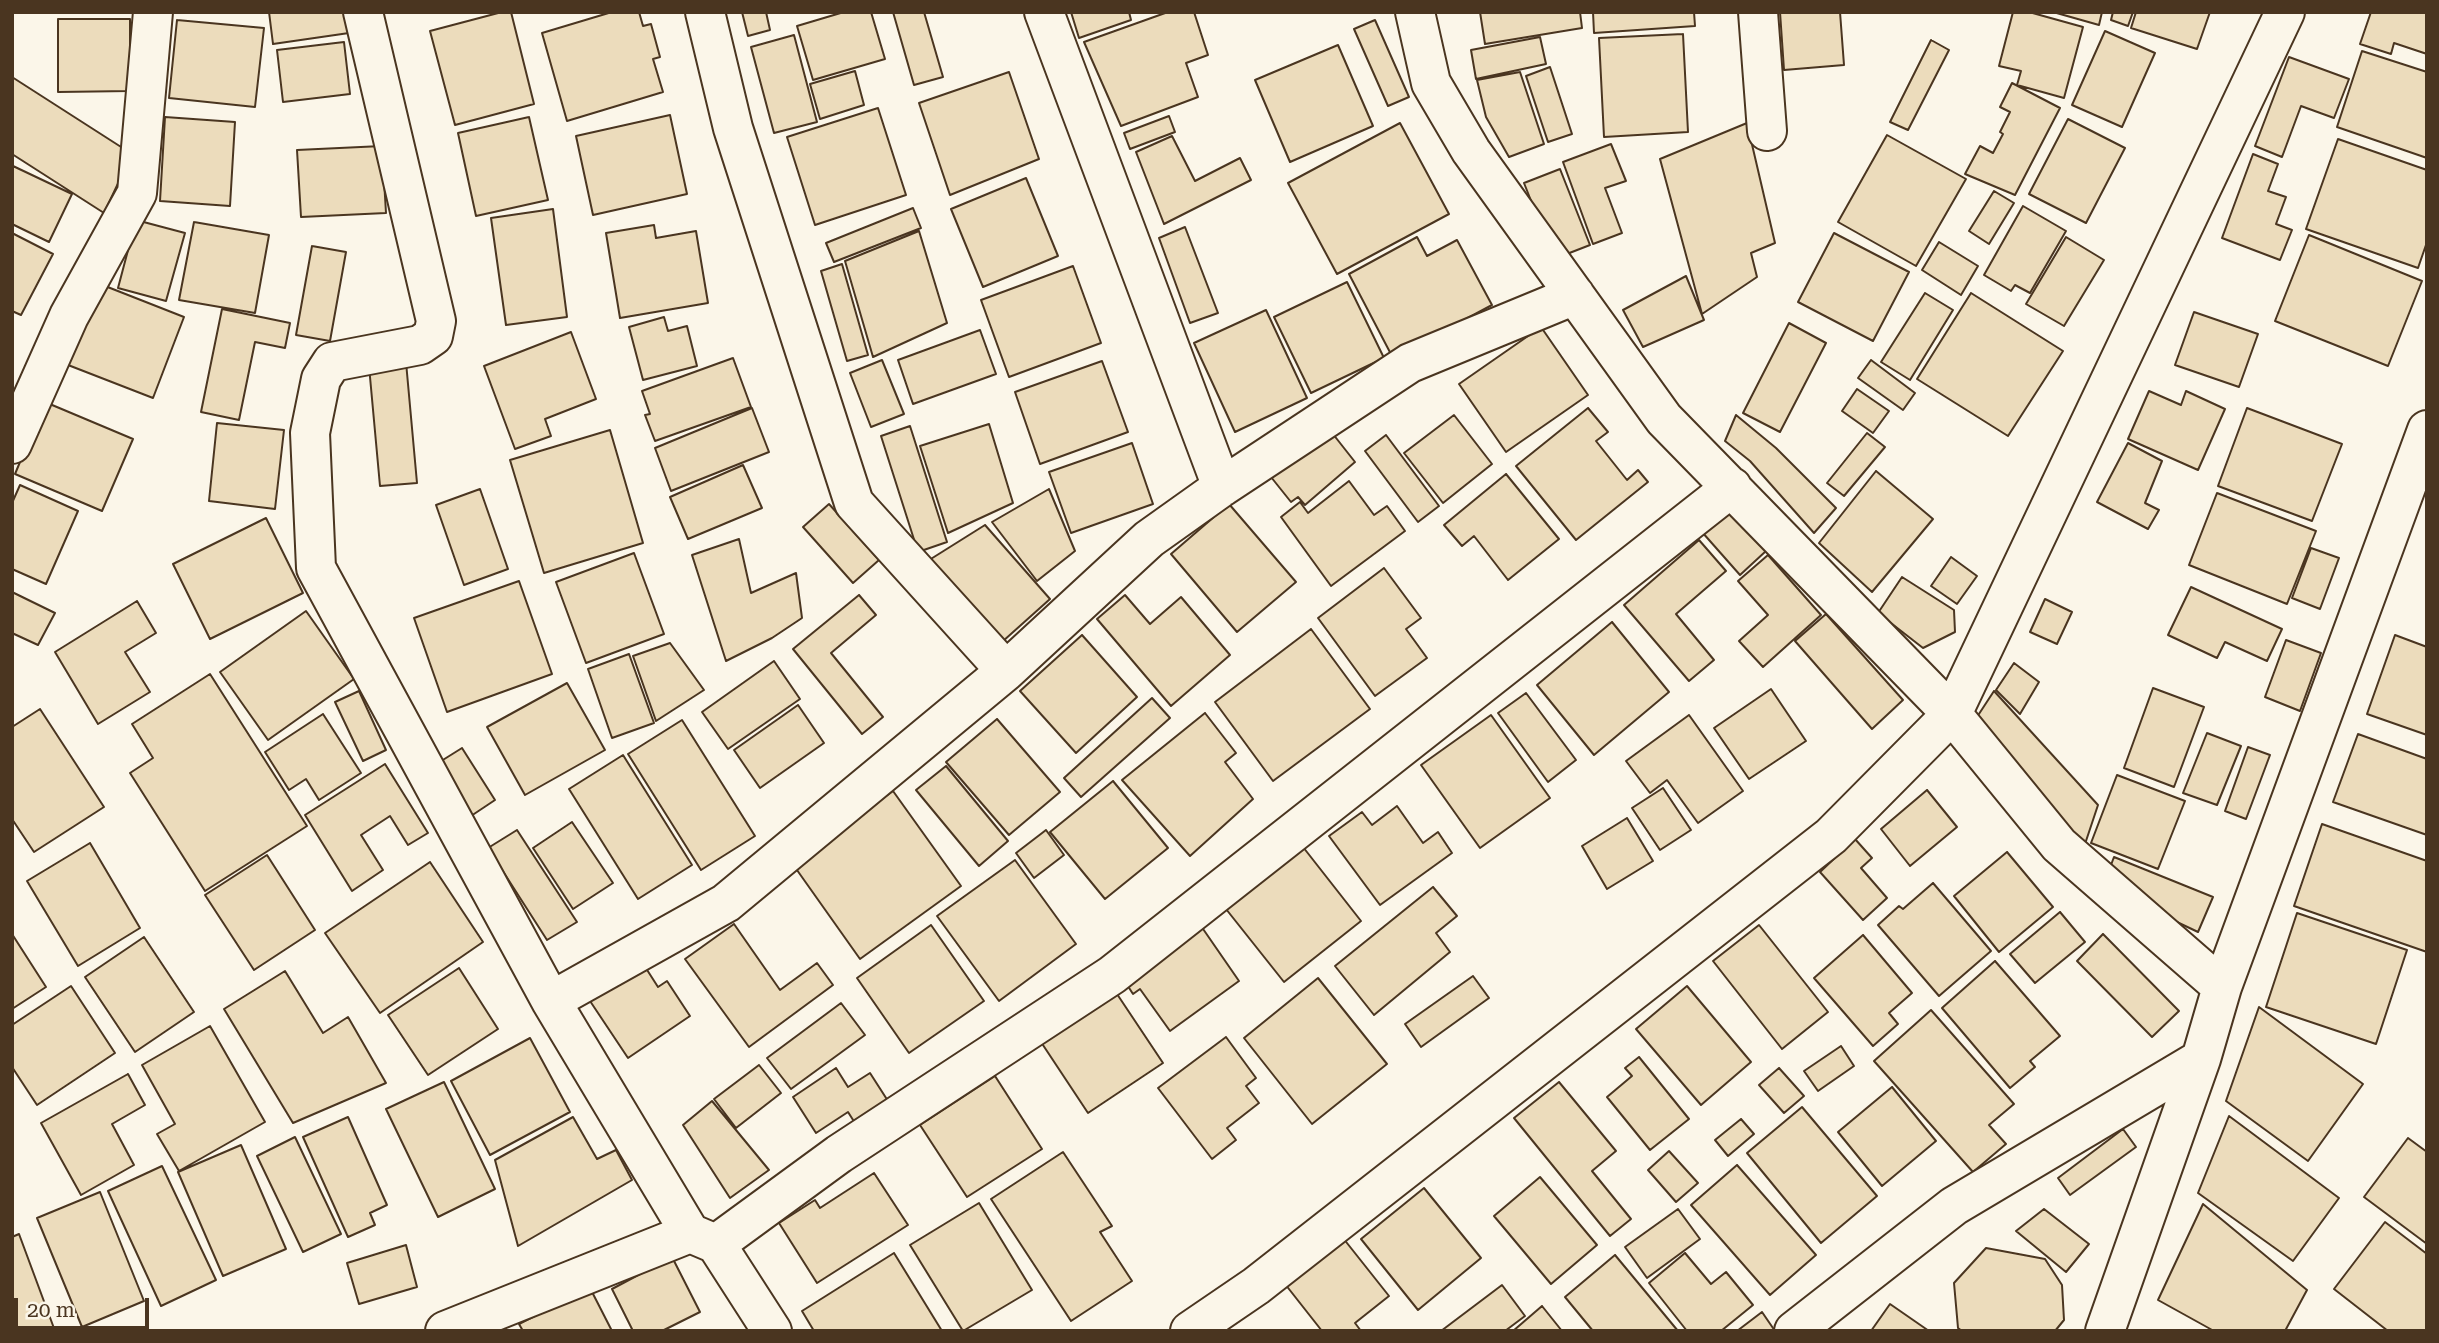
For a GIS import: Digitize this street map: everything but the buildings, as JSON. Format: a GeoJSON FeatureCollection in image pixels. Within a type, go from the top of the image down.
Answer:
{"type":"FeatureCollection","features":[{"type":"Feature","properties":{"kind":"street"},"geometry":{"type":"LineString","coordinates":[[12,444],[69,316],[137,193],[153,12]]}},
{"type":"Feature","properties":{"kind":"street"},"geometry":{"type":"LineString","coordinates":[[363,12],[436,321],[433,336],[421,345],[332,362],[321,379],[310,433],[316,568],[551,1001],[703,1238],[772,1331]]}},
{"type":"Feature","properties":{"kind":"street"},"geometry":{"type":"LineString","coordinates":[[705,12],[733,128],[854,503],[1006,671]]}},
{"type":"Feature","properties":{"kind":"street"},"geometry":{"type":"LineString","coordinates":[[1044,12],[1222,487]]}},
{"type":"Feature","properties":{"kind":"street"},"geometry":{"type":"LineString","coordinates":[[1415,12],[1431,83],[1471,151],[1664,419],[1952,714],[2059,845],[2221,987]]}},
{"type":"Feature","properties":{"kind":"street"},"geometry":{"type":"LineString","coordinates":[[1758,12],[1767,131]]}},
{"type":"Feature","properties":{"kind":"street"},"geometry":{"type":"LineString","coordinates":[[1190,1331],[1256,1286],[1831,836],[1952,714],[2285,12]]}},
{"type":"Feature","properties":{"kind":"street"},"geometry":{"type":"LineString","coordinates":[[551,1001],[726,903],[1006,671],[1149,539],[1222,487],[1410,363],[1575,295]]}},
{"type":"Feature","properties":{"kind":"street"},"geometry":{"type":"LineString","coordinates":[[2105,1331],[2201,1059],[2221,987],[2427,430]]}},
{"type":"Feature","properties":{"kind":"street"},"geometry":{"type":"LineString","coordinates":[[445,1331],[703,1238],[839,1154],[1112,975],[1732,487]]}},
{"type":"Feature","properties":{"kind":"street"},"geometry":{"type":"LineString","coordinates":[[1794,1331],[1954,1206],[2201,1059]]}}]}
